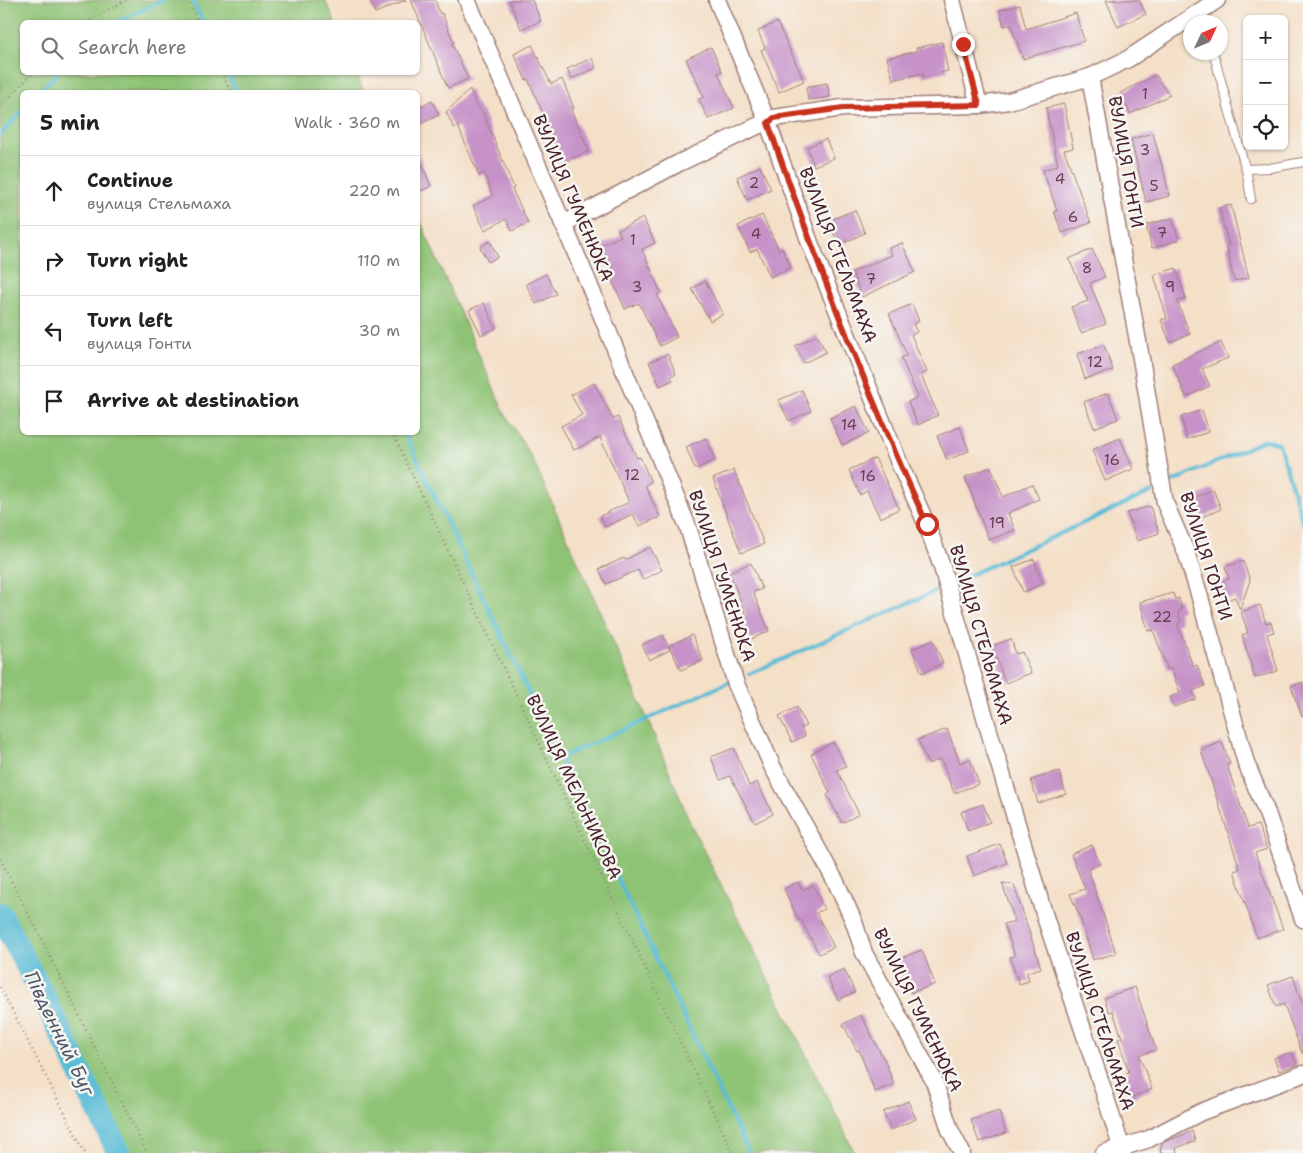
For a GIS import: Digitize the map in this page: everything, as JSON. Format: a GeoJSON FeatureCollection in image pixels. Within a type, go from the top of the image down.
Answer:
{"type":"FeatureCollection","features":[{"type":"Feature","properties":{"kind":"street","name":"ВУЛИЦЯ ГУМЕНЮКА"},"geometry":{"type":"LineString","coordinates":[[467,0],[563,224],[688,527],[718,630],[740,692],[773,768],[836,882],[854,922],[864,953],[934,1081],[950,1130],[962,1153]]}},
{"type":"Feature","properties":{"kind":"street","name":"ВУЛИЦЯ СТЕЛЬМАХА"},"geometry":{"type":"LineString","coordinates":[[717,0],[768,123],[810,243],[900,465],[927,524],[942,567],[1046,920],[1122,1150]]}},
{"type":"Feature","properties":{"kind":"street"},"geometry":{"type":"LineString","coordinates":[[952,0],[979,105]]}},
{"type":"Feature","properties":{"kind":"street"},"geometry":{"type":"LineString","coordinates":[[1202,15],[1217,0]]}},
{"type":"Feature","properties":{"kind":"street"},"geometry":{"type":"LineString","coordinates":[[563,224],[679,163],[768,123],[774,118],[843,108],[979,105],[1009,101],[1090,77],[1128,60],[1183,27]]}},
{"type":"Feature","properties":{"kind":"street","name":"ВУЛИЦЯ ГОНТИ"},"geometry":{"type":"LineString","coordinates":[[1090,77],[1141,358],[1165,503],[1186,552],[1246,763],[1267,812],[1303,919]]}},
{"type":"Feature","properties":{"kind":"street"},"geometry":{"type":"LineString","coordinates":[[1104,1153],[1122,1150],[1149,1139],[1202,1112],[1303,1074]]}},
{"type":"Feature","properties":{"kind":"lane"},"geometry":{"type":"LineString","coordinates":[[1215,60],[1246,169],[1251,199]]}},
{"type":"Feature","properties":{"kind":"lane"},"geometry":{"type":"LineString","coordinates":[[1246,169],[1270,168],[1303,162]]}},
{"type":"Feature","properties":{"kind":"path"},"geometry":{"type":"LineString","coordinates":[[90,20],[126,0]]}},
{"type":"Feature","properties":{"kind":"path"},"geometry":{"type":"LineString","coordinates":[[187,0],[197,20]]}},
{"type":"Feature","properties":{"kind":"path"},"geometry":{"type":"LineString","coordinates":[[0,107],[30,75]]}},
{"type":"Feature","properties":{"kind":"path"},"geometry":{"type":"LineString","coordinates":[[222,75],[230,90]]}},
{"type":"Feature","properties":{"kind":"path","name":"ВУЛИЦЯ МЕЛЬНИКОВА"},"geometry":{"type":"LineString","coordinates":[[393,435],[733,1153]]}},
{"type":"Feature","properties":{"kind":"path"},"geometry":{"type":"LineString","coordinates":[[0,859],[147,1153]]}},
{"type":"Feature","properties":{"kind":"path"},"geometry":{"type":"LineString","coordinates":[[0,987],[85,1153]]}},
{"type":"Feature","properties":{"kind":"green space"},"geometry":{"type":"Polygon","coordinates":[[[0,0],[325,0],[334,20],[20,20],[20,75],[357,75],[363,90],[20,90],[20,435],[420,435],[420,221],[504,412],[533,460],[647,718],[692,827],[855,1153],[119,1153],[43,996],[0,914],[0,0]]]}},
{"type":"Feature","properties":{"kind":"building"},"geometry":{"type":"Polygon","coordinates":[[[370,0],[406,0],[375,13],[370,0]]]}},
{"type":"Feature","properties":{"kind":"building"},"geometry":{"type":"Polygon","coordinates":[[[411,0],[435,0],[468,79],[448,88],[411,0]]]}},
{"type":"Feature","properties":{"kind":"building"},"geometry":{"type":"Polygon","coordinates":[[[509,0],[532,0],[541,21],[521,29],[509,0]]]}},
{"type":"Feature","properties":{"kind":"building"},"geometry":{"type":"Polygon","coordinates":[[[1106,0],[1139,0],[1146,14],[1118,27],[1106,0]]]}},
{"type":"Feature","properties":{"kind":"building"},"geometry":{"type":"Polygon","coordinates":[[[1020,5],[1026,29],[1076,13],[1084,41],[1023,59],[1011,25],[1004,26],[1000,10],[1020,5]]]}},
{"type":"Feature","properties":{"kind":"building"},"geometry":{"type":"Polygon","coordinates":[[[777,22],[804,81],[779,92],[761,50],[765,48],[758,31],[777,22]]]}},
{"type":"Feature","properties":{"kind":"building"},"geometry":{"type":"Polygon","coordinates":[[[942,42],[948,71],[923,77],[922,73],[893,80],[887,58],[917,51],[916,48],[942,42]]]}},
{"type":"Feature","properties":{"kind":"building"},"geometry":{"type":"Polygon","coordinates":[[[532,45],[551,84],[562,79],[574,108],[571,110],[589,151],[562,163],[551,137],[553,136],[528,79],[526,80],[514,54],[532,45]]]}},
{"type":"Feature","properties":{"kind":"building"},"geometry":{"type":"Polygon","coordinates":[[[711,47],[722,71],[718,73],[734,108],[708,119],[699,99],[704,97],[686,59],[711,47]]]}},
{"type":"Feature","properties":{"kind":"building"},"geometry":{"type":"Polygon","coordinates":[[[592,58],[596,68],[571,79],[567,69],[592,58]]]}},
{"type":"Feature","properties":{"kind":"building"},"geometry":{"type":"Polygon","coordinates":[[[1156,75],[1170,95],[1130,114],[1120,93],[1156,75]]]}},
{"type":"Feature","properties":{"kind":"building"},"geometry":{"type":"Polygon","coordinates":[[[827,83],[830,97],[808,100],[806,87],[827,83]]]}},
{"type":"Feature","properties":{"kind":"building"},"geometry":{"type":"Polygon","coordinates":[[[470,89],[475,103],[483,113],[514,188],[512,189],[528,223],[512,231],[506,219],[485,230],[473,206],[493,196],[484,173],[479,176],[458,126],[454,128],[446,112],[470,89]]]}},
{"type":"Feature","properties":{"kind":"building"},"geometry":{"type":"Polygon","coordinates":[[[432,101],[439,115],[420,124],[420,106],[432,101]]]}},
{"type":"Feature","properties":{"kind":"building"},"geometry":{"type":"Polygon","coordinates":[[[1064,104],[1073,148],[1064,150],[1091,223],[1062,233],[1054,211],[1057,211],[1043,170],[1058,165],[1046,108],[1064,104]]]}},
{"type":"Feature","properties":{"kind":"building"},"geometry":{"type":"Polygon","coordinates":[[[1153,133],[1170,196],[1146,202],[1131,139],[1153,133]]]}},
{"type":"Feature","properties":{"kind":"building"},"geometry":{"type":"Polygon","coordinates":[[[826,139],[834,158],[814,166],[807,147],[826,139]]]}},
{"type":"Feature","properties":{"kind":"building"},"geometry":{"type":"Polygon","coordinates":[[[420,159],[431,186],[420,191],[420,159]]]}},
{"type":"Feature","properties":{"kind":"building"},"geometry":{"type":"Polygon","coordinates":[[[760,166],[771,189],[747,200],[737,177],[760,166]]]}},
{"type":"Feature","properties":{"kind":"building"},"geometry":{"type":"Polygon","coordinates":[[[1231,205],[1249,278],[1234,281],[1227,247],[1229,246],[1219,208],[1231,205]]]}},
{"type":"Feature","properties":{"kind":"building"},"geometry":{"type":"Polygon","coordinates":[[[855,210],[865,233],[839,245],[828,221],[855,210]]]}},
{"type":"Feature","properties":{"kind":"building"},"geometry":{"type":"Polygon","coordinates":[[[762,215],[779,250],[782,248],[791,267],[770,277],[757,249],[750,252],[738,226],[762,215]]]}},
{"type":"Feature","properties":{"kind":"building"},"geometry":{"type":"Polygon","coordinates":[[[643,218],[655,243],[642,249],[661,293],[657,295],[677,337],[660,346],[639,303],[625,309],[612,280],[616,278],[601,245],[621,236],[618,230],[643,218]]]}},
{"type":"Feature","properties":{"kind":"building"},"geometry":{"type":"Polygon","coordinates":[[[1172,218],[1179,240],[1152,248],[1146,225],[1172,218]]]}},
{"type":"Feature","properties":{"kind":"building"},"geometry":{"type":"Polygon","coordinates":[[[490,241],[498,257],[488,262],[480,247],[490,241]]]}},
{"type":"Feature","properties":{"kind":"building"},"geometry":{"type":"Polygon","coordinates":[[[902,243],[915,272],[862,297],[852,272],[892,255],[889,248],[902,243]]]}},
{"type":"Feature","properties":{"kind":"building"},"geometry":{"type":"Polygon","coordinates":[[[1092,249],[1105,277],[1090,283],[1106,324],[1081,333],[1071,307],[1088,301],[1069,259],[1092,249]]]}},
{"type":"Feature","properties":{"kind":"building"},"geometry":{"type":"Polygon","coordinates":[[[1176,268],[1186,299],[1177,301],[1190,334],[1170,342],[1161,320],[1167,318],[1154,275],[1176,268]]]}},
{"type":"Feature","properties":{"kind":"building"},"geometry":{"type":"Polygon","coordinates":[[[546,274],[556,294],[536,304],[526,284],[546,274]]]}},
{"type":"Feature","properties":{"kind":"building"},"geometry":{"type":"Polygon","coordinates":[[[705,281],[723,314],[710,321],[692,289],[705,281]]]}},
{"type":"Feature","properties":{"kind":"building"},"geometry":{"type":"Polygon","coordinates":[[[484,303],[496,328],[481,335],[469,310],[484,303]]]}},
{"type":"Feature","properties":{"kind":"building"},"geometry":{"type":"Polygon","coordinates":[[[912,304],[919,321],[913,324],[917,332],[911,335],[927,372],[921,375],[938,415],[918,425],[908,402],[918,397],[901,358],[907,355],[889,314],[912,304]]]}},
{"type":"Feature","properties":{"kind":"building"},"geometry":{"type":"Polygon","coordinates":[[[817,335],[826,352],[804,363],[795,346],[817,335]]]}},
{"type":"Feature","properties":{"kind":"building"},"geometry":{"type":"Polygon","coordinates":[[[1221,342],[1228,358],[1202,369],[1210,386],[1186,397],[1172,364],[1221,342]]]}},
{"type":"Feature","properties":{"kind":"building"},"geometry":{"type":"Polygon","coordinates":[[[1104,345],[1113,370],[1085,379],[1077,354],[1104,345]]]}},
{"type":"Feature","properties":{"kind":"building"},"geometry":{"type":"Polygon","coordinates":[[[668,354],[676,374],[671,376],[673,380],[660,386],[649,362],[668,354]]]}},
{"type":"Feature","properties":{"kind":"building"},"geometry":{"type":"Polygon","coordinates":[[[594,383],[613,419],[618,417],[637,458],[640,457],[651,482],[645,485],[660,517],[639,526],[633,514],[605,527],[600,516],[629,502],[600,437],[574,450],[561,426],[582,415],[571,395],[594,383]]]}},
{"type":"Feature","properties":{"kind":"building"},"geometry":{"type":"Polygon","coordinates":[[[802,390],[811,411],[789,421],[779,400],[802,390]]]}},
{"type":"Feature","properties":{"kind":"building"},"geometry":{"type":"Polygon","coordinates":[[[1108,393],[1118,419],[1094,428],[1084,402],[1108,393]]]}},
{"type":"Feature","properties":{"kind":"building"},"geometry":{"type":"Polygon","coordinates":[[[856,406],[869,433],[842,445],[830,418],[856,406]]]}},
{"type":"Feature","properties":{"kind":"building"},"geometry":{"type":"Polygon","coordinates":[[[1202,410],[1209,432],[1187,439],[1181,417],[1202,410]]]}},
{"type":"Feature","properties":{"kind":"building"},"geometry":{"type":"Polygon","coordinates":[[[960,427],[969,451],[947,460],[937,436],[960,427]]]}},
{"type":"Feature","properties":{"kind":"building"},"geometry":{"type":"Polygon","coordinates":[[[706,438],[715,460],[695,469],[686,447],[706,438]]]}},
{"type":"Feature","properties":{"kind":"building"},"geometry":{"type":"Polygon","coordinates":[[[1120,438],[1133,469],[1105,481],[1092,450],[1120,438]]]}},
{"type":"Feature","properties":{"kind":"building"},"geometry":{"type":"Polygon","coordinates":[[[875,458],[899,509],[880,518],[867,491],[860,495],[849,470],[875,458]]]}},
{"type":"Feature","properties":{"kind":"building"},"geometry":{"type":"Polygon","coordinates":[[[991,467],[1003,497],[1032,484],[1039,499],[1008,513],[1015,530],[989,540],[965,477],[991,467]]]}},
{"type":"Feature","properties":{"kind":"building"},"geometry":{"type":"Polygon","coordinates":[[[734,470],[764,544],[741,553],[713,479],[734,470]]]}},
{"type":"Feature","properties":{"kind":"building"},"geometry":{"type":"Polygon","coordinates":[[[1213,489],[1221,509],[1199,518],[1191,499],[1213,489]]]}},
{"type":"Feature","properties":{"kind":"building"},"geometry":{"type":"Polygon","coordinates":[[[1150,506],[1159,533],[1137,541],[1127,513],[1150,506]]]}},
{"type":"Feature","properties":{"kind":"building"},"geometry":{"type":"Polygon","coordinates":[[[650,547],[662,570],[643,580],[638,570],[606,584],[599,569],[624,558],[625,560],[650,547]]]}},
{"type":"Feature","properties":{"kind":"building"},"geometry":{"type":"Polygon","coordinates":[[[1034,559],[1043,584],[1023,592],[1013,567],[1034,559]]]}},
{"type":"Feature","properties":{"kind":"building"},"geometry":{"type":"Polygon","coordinates":[[[1243,561],[1250,580],[1240,610],[1235,597],[1227,600],[1221,581],[1229,579],[1225,567],[1243,561]]]}},
{"type":"Feature","properties":{"kind":"building"},"geometry":{"type":"Polygon","coordinates":[[[751,563],[762,589],[753,592],[769,631],[749,640],[739,617],[746,614],[729,572],[751,563]]]}},
{"type":"Feature","properties":{"kind":"building"},"geometry":{"type":"Polygon","coordinates":[[[1173,593],[1175,599],[1179,598],[1182,610],[1178,611],[1181,622],[1177,623],[1193,666],[1197,665],[1205,686],[1193,691],[1196,699],[1174,707],[1170,697],[1180,693],[1171,668],[1168,670],[1153,630],[1148,631],[1140,602],[1173,593]]]}},
{"type":"Feature","properties":{"kind":"building"},"geometry":{"type":"Polygon","coordinates":[[[1260,605],[1266,623],[1271,622],[1274,632],[1267,634],[1278,671],[1255,678],[1242,635],[1248,633],[1241,612],[1260,605]]]}},
{"type":"Feature","properties":{"kind":"building"},"geometry":{"type":"Polygon","coordinates":[[[663,635],[670,650],[649,660],[642,645],[663,635]]]}},
{"type":"Feature","properties":{"kind":"building"},"geometry":{"type":"Polygon","coordinates":[[[692,635],[703,660],[681,670],[669,646],[692,635]]]}},
{"type":"Feature","properties":{"kind":"building"},"geometry":{"type":"Polygon","coordinates":[[[1011,639],[1016,654],[1022,652],[1031,673],[1006,683],[991,646],[1011,639]]]}},
{"type":"Feature","properties":{"kind":"building"},"geometry":{"type":"Polygon","coordinates":[[[933,640],[943,663],[922,673],[912,649],[933,640]]]}},
{"type":"Feature","properties":{"kind":"building"},"geometry":{"type":"Polygon","coordinates":[[[1303,682],[1303,716],[1302,717],[1291,686],[1303,682]]]}},
{"type":"Feature","properties":{"kind":"building"},"geometry":{"type":"Polygon","coordinates":[[[797,707],[806,726],[801,728],[805,736],[792,742],[779,716],[797,707]]]}},
{"type":"Feature","properties":{"kind":"building"},"geometry":{"type":"Polygon","coordinates":[[[947,729],[960,763],[970,759],[979,784],[954,793],[941,759],[928,764],[918,740],[947,729]]]}},
{"type":"Feature","properties":{"kind":"building"},"geometry":{"type":"Polygon","coordinates":[[[833,742],[846,766],[837,770],[859,814],[842,823],[827,795],[830,793],[811,754],[833,742]]]}},
{"type":"Feature","properties":{"kind":"building"},"geometry":{"type":"Polygon","coordinates":[[[1222,742],[1230,764],[1227,765],[1248,828],[1258,825],[1267,849],[1255,853],[1283,929],[1257,938],[1234,871],[1240,869],[1201,750],[1222,742]]]}},
{"type":"Feature","properties":{"kind":"building"},"geometry":{"type":"Polygon","coordinates":[[[734,748],[749,786],[757,782],[773,814],[755,823],[730,776],[720,780],[711,757],[734,748]]]}},
{"type":"Feature","properties":{"kind":"building"},"geometry":{"type":"Polygon","coordinates":[[[1059,771],[1066,794],[1038,803],[1031,780],[1059,771]]]}},
{"type":"Feature","properties":{"kind":"building"},"geometry":{"type":"Polygon","coordinates":[[[983,804],[990,822],[968,831],[961,812],[983,804]]]}},
{"type":"Feature","properties":{"kind":"building"},"geometry":{"type":"Polygon","coordinates":[[[1000,844],[1007,863],[974,876],[967,856],[1000,844]]]}},
{"type":"Feature","properties":{"kind":"building"},"geometry":{"type":"Polygon","coordinates":[[[1092,845],[1100,864],[1088,869],[1116,953],[1093,960],[1080,917],[1070,894],[1085,889],[1071,854],[1092,845]]]}},
{"type":"Feature","properties":{"kind":"building"},"geometry":{"type":"Polygon","coordinates":[[[798,882],[802,890],[813,885],[824,909],[816,913],[834,947],[819,954],[801,920],[799,921],[784,889],[798,882]]]}},
{"type":"Feature","properties":{"kind":"building"},"geometry":{"type":"Polygon","coordinates":[[[1002,883],[1014,885],[1041,968],[1027,972],[1029,981],[1019,984],[1010,957],[1015,956],[1004,924],[1015,921],[1002,883]]]}},
{"type":"Feature","properties":{"kind":"building"},"geometry":{"type":"Polygon","coordinates":[[[922,950],[935,984],[911,993],[898,959],[922,950]]]}},
{"type":"Feature","properties":{"kind":"building"},"geometry":{"type":"Polygon","coordinates":[[[844,969],[855,992],[838,1000],[827,977],[844,969]]]}},
{"type":"Feature","properties":{"kind":"building"},"geometry":{"type":"Polygon","coordinates":[[[1293,976],[1303,1007],[1303,1053],[1284,1004],[1276,1007],[1268,985],[1293,976]]]}},
{"type":"Feature","properties":{"kind":"building"},"geometry":{"type":"Polygon","coordinates":[[[1135,987],[1156,1050],[1139,1055],[1152,1089],[1130,1098],[1121,1075],[1129,1072],[1118,1039],[1122,1038],[1113,1011],[1109,1012],[1104,998],[1135,987]]]}},
{"type":"Feature","properties":{"kind":"building"},"geometry":{"type":"Polygon","coordinates":[[[861,1015],[884,1058],[894,1084],[875,1092],[859,1050],[857,1051],[843,1024],[861,1015]]]}},
{"type":"Feature","properties":{"kind":"building"},"geometry":{"type":"Polygon","coordinates":[[[1292,1052],[1297,1065],[1279,1071],[1274,1058],[1292,1052]]]}},
{"type":"Feature","properties":{"kind":"building"},"geometry":{"type":"Polygon","coordinates":[[[908,1101],[916,1119],[891,1130],[883,1112],[908,1101]]]}},
{"type":"Feature","properties":{"kind":"building"},"geometry":{"type":"Polygon","coordinates":[[[999,1111],[1006,1133],[979,1142],[971,1120],[999,1111]]]}},
{"type":"Feature","properties":{"kind":"building"},"geometry":{"type":"Polygon","coordinates":[[[1192,1131],[1195,1141],[1176,1148],[1177,1153],[1160,1153],[1162,1143],[1192,1131]]]}},
{"type":"Feature","properties":{"kind":"waterway"},"geometry":{"type":"LineString","coordinates":[[120,20],[164,0]]}},
{"type":"Feature","properties":{"kind":"waterway"},"geometry":{"type":"LineString","coordinates":[[192,0],[202,20]]}},
{"type":"Feature","properties":{"kind":"waterway"},"geometry":{"type":"LineString","coordinates":[[42,90],[55,75]]}},
{"type":"Feature","properties":{"kind":"waterway"},"geometry":{"type":"LineString","coordinates":[[228,75],[236,90]]}},
{"type":"Feature","properties":{"kind":"waterway"},"geometry":{"type":"LineString","coordinates":[[0,135],[20,113]]}},
{"type":"Feature","properties":{"kind":"waterway"},"geometry":{"type":"LineString","coordinates":[[405,435],[749,1153]]}},
{"type":"Feature","properties":{"kind":"waterway"},"geometry":{"type":"LineString","coordinates":[[1172,482],[1265,440],[1279,444],[1303,523]]}},
{"type":"Feature","properties":{"kind":"waterway"},"geometry":{"type":"LineString","coordinates":[[959,580],[1151,492]]}},
{"type":"Feature","properties":{"kind":"waterway"},"geometry":{"type":"LineString","coordinates":[[749,674],[936,591]]}},
{"type":"Feature","properties":{"kind":"waterway"},"geometry":{"type":"LineString","coordinates":[[560,758],[730,682]]}},
{"type":"Feature","properties":{"kind":"waterway","name":"Південний Буг"},"geometry":{"type":"LineString","coordinates":[[0,914],[43,996],[119,1153]]}},
{"type":"Feature","properties":{"kind":"route"},"geometry":{"type":"LineString","coordinates":[[927,524],[900,465],[810,243],[768,123],[774,118],[843,108],[979,105],[963,44]]}}]}
